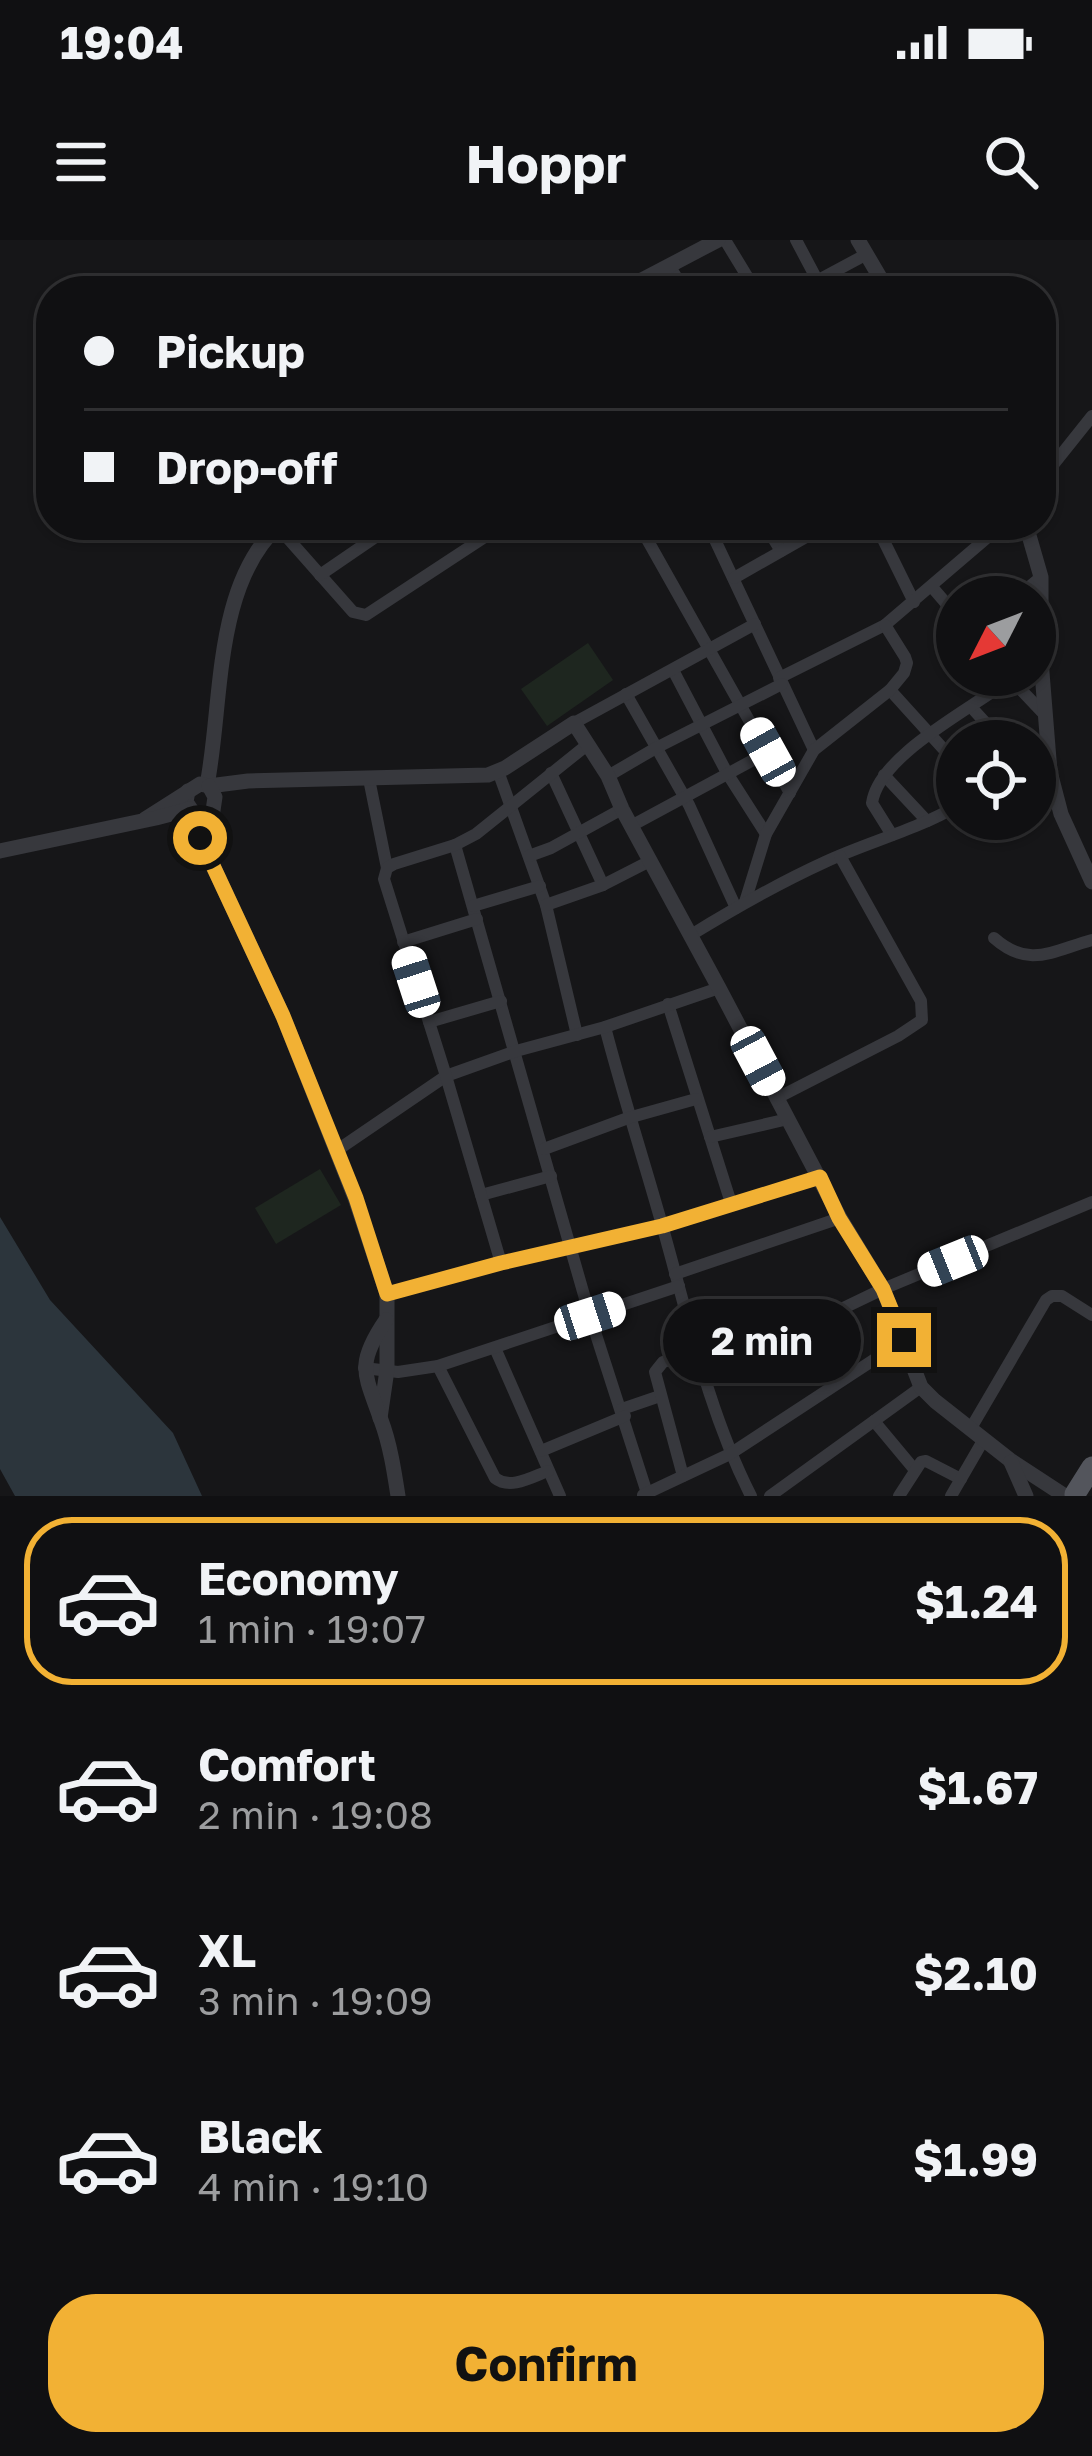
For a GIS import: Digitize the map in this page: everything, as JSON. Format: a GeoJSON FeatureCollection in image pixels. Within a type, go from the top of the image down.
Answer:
{"type":"FeatureCollection","features":[{"type":"Feature","properties":{"kind":"main road"},"geometry":{"type":"LineString","coordinates":[[1068,1495],[1092,1467]]}},
{"type":"Feature","properties":{"kind":"street"},"geometry":{"type":"LineString","coordinates":[[651,276],[722,240],[746,276]]}},
{"type":"Feature","properties":{"kind":"street"},"geometry":{"type":"LineString","coordinates":[[796,240],[815,276]]}},
{"type":"Feature","properties":{"kind":"street"},"geometry":{"type":"LineString","coordinates":[[831,276],[862,247],[879,276]]}},
{"type":"Feature","properties":{"kind":"street"},"geometry":{"type":"LineString","coordinates":[[670,267],[676,276]]}},
{"type":"Feature","properties":{"kind":"street"},"geometry":{"type":"LineString","coordinates":[[1056,462],[1092,416]]}},
{"type":"Feature","properties":{"kind":"street"},"geometry":{"type":"LineString","coordinates":[[204,846],[204,793],[230,623],[242,579],[266,540]]}},
{"type":"Feature","properties":{"kind":"street"},"geometry":{"type":"LineString","coordinates":[[290,540],[361,616],[479,540]]}},
{"type":"Feature","properties":{"kind":"street"},"geometry":{"type":"LineString","coordinates":[[320,574],[371,540]]}},
{"type":"Feature","properties":{"kind":"street"},"geometry":{"type":"LineString","coordinates":[[648,540],[790,793]]}},
{"type":"Feature","properties":{"kind":"street"},"geometry":{"type":"LineString","coordinates":[[715,540],[814,750]]}},
{"type":"Feature","properties":{"kind":"street"},"geometry":{"type":"LineString","coordinates":[[774,540],[781,551]]}},
{"type":"Feature","properties":{"kind":"street"},"geometry":{"type":"LineString","coordinates":[[734,578],[799,540]]}},
{"type":"Feature","properties":{"kind":"street"},"geometry":{"type":"LineString","coordinates":[[883,540],[914,602]]}},
{"type":"Feature","properties":{"kind":"street"},"geometry":{"type":"LineString","coordinates":[[608,776],[885,625],[984,540]]}},
{"type":"Feature","properties":{"kind":"street"},"geometry":{"type":"LineString","coordinates":[[1030,540],[1041,576]]}},
{"type":"Feature","properties":{"kind":"street"},"geometry":{"type":"LineString","coordinates":[[932,587],[936,592]]}},
{"type":"Feature","properties":{"kind":"street"},"geometry":{"type":"LineString","coordinates":[[151,819],[204,793],[248,781],[476,777],[498,771],[574,723],[755,624]]}},
{"type":"Feature","properties":{"kind":"street"},"geometry":{"type":"LineString","coordinates":[[741,905],[766,834],[814,750],[890,690],[904,673],[907,663],[885,625]]}},
{"type":"Feature","properties":{"kind":"street"},"geometry":{"type":"LineString","coordinates":[[673,670],[727,773],[766,834]]}},
{"type":"Feature","properties":{"kind":"street"},"geometry":{"type":"LineString","coordinates":[[890,690],[936,742]]}},
{"type":"Feature","properties":{"kind":"street"},"geometry":{"type":"LineString","coordinates":[[626,694],[741,905]]}},
{"type":"Feature","properties":{"kind":"street"},"geometry":{"type":"LineString","coordinates":[[892,835],[872,803],[874,789],[928,734],[986,696]]}},
{"type":"Feature","properties":{"kind":"street"},"geometry":{"type":"LineString","coordinates":[[1027,696],[1046,716]]}},
{"type":"Feature","properties":{"kind":"street"},"geometry":{"type":"LineString","coordinates":[[1044,696],[1045,720]]}},
{"type":"Feature","properties":{"kind":"street"},"geometry":{"type":"LineString","coordinates":[[972,708],[983,720]]}},
{"type":"Feature","properties":{"kind":"street"},"geometry":{"type":"LineString","coordinates":[[574,723],[608,776],[839,1218],[883,1289],[921,1387],[1010,1460],[1068,1495]]}},
{"type":"Feature","properties":{"kind":"street"},"geometry":{"type":"LineString","coordinates":[[387,868],[476,834],[587,745]]}},
{"type":"Feature","properties":{"kind":"street"},"geometry":{"type":"LineString","coordinates":[[631,826],[768,752]]}},
{"type":"Feature","properties":{"kind":"street"},"geometry":{"type":"LineString","coordinates":[[498,771],[546,904],[577,1035]]}},
{"type":"Feature","properties":{"kind":"street"},"geometry":{"type":"LineString","coordinates":[[551,773],[603,884]]}},
{"type":"Feature","properties":{"kind":"street"},"geometry":{"type":"LineString","coordinates":[[884,776],[928,821]]}},
{"type":"Feature","properties":{"kind":"street"},"geometry":{"type":"LineString","coordinates":[[369,779],[387,868],[385,887],[501,1263]]}},
{"type":"Feature","properties":{"kind":"street"},"geometry":{"type":"LineString","coordinates":[[0,851],[191,810],[205,813],[204,793]]}},
{"type":"Feature","properties":{"kind":"street"},"geometry":{"type":"LineString","coordinates":[[1056,796],[1092,882]]}},
{"type":"Feature","properties":{"kind":"street"},"geometry":{"type":"LineString","coordinates":[[530,856],[622,809]]}},
{"type":"Feature","properties":{"kind":"street"},"geometry":{"type":"LineString","coordinates":[[191,810],[283,1016],[356,1198],[387,1294],[387,1370],[380,1418]]}},
{"type":"Feature","properties":{"kind":"street"},"geometry":{"type":"LineString","coordinates":[[691,934],[840,856],[936,817]]}},
{"type":"Feature","properties":{"kind":"street"},"geometry":{"type":"LineString","coordinates":[[151,819],[177,825],[204,846]]}},
{"type":"Feature","properties":{"kind":"street"},"geometry":{"type":"LineString","coordinates":[[455,845],[645,1494],[730,1454],[904,1340]]}},
{"type":"Feature","properties":{"kind":"street"},"geometry":{"type":"LineString","coordinates":[[778,1098],[916,1026],[923,1014],[921,1001],[840,856]]}},
{"type":"Feature","properties":{"kind":"street"},"geometry":{"type":"LineString","coordinates":[[546,904],[650,861]]}},
{"type":"Feature","properties":{"kind":"street"},"geometry":{"type":"LineString","coordinates":[[403,941],[540,886]]}},
{"type":"Feature","properties":{"kind":"street"},"geometry":{"type":"LineString","coordinates":[[994,938],[1008,951],[1034,957],[1092,940]]}},
{"type":"Feature","properties":{"kind":"street"},"geometry":{"type":"LineString","coordinates":[[336,1151],[446,1076],[719,988]]}},
{"type":"Feature","properties":{"kind":"street"},"geometry":{"type":"LineString","coordinates":[[429,1022],[501,1001]]}},
{"type":"Feature","properties":{"kind":"street"},"geometry":{"type":"LineString","coordinates":[[668,1004],[731,1203]]}},
{"type":"Feature","properties":{"kind":"street"},"geometry":{"type":"LineString","coordinates":[[605,1027],[704,1375],[730,1454],[751,1496]]}},
{"type":"Feature","properties":{"kind":"street"},"geometry":{"type":"LineString","coordinates":[[544,1149],[696,1099]]}},
{"type":"Feature","properties":{"kind":"street"},"geometry":{"type":"LineString","coordinates":[[710,1137],[788,1119]]}},
{"type":"Feature","properties":{"kind":"street"},"geometry":{"type":"LineString","coordinates":[[482,1195],[551,1176]]}},
{"type":"Feature","properties":{"kind":"street"},"geometry":{"type":"LineString","coordinates":[[387,1294],[662,1226],[820,1177]]}},
{"type":"Feature","properties":{"kind":"street"},"geometry":{"type":"LineString","coordinates":[[704,1375],[883,1289],[1092,1202]]}},
{"type":"Feature","properties":{"kind":"street"},"geometry":{"type":"LineString","coordinates":[[364,1368],[414,1371],[495,1348],[590,1316],[839,1218]]}},
{"type":"Feature","properties":{"kind":"street"},"geometry":{"type":"LineString","coordinates":[[951,1496],[1046,1300],[1062,1296],[1092,1315]]}},
{"type":"Feature","properties":{"kind":"street"},"geometry":{"type":"LineString","coordinates":[[386,1320],[364,1368],[398,1496]]}},
{"type":"Feature","properties":{"kind":"street"},"geometry":{"type":"LineString","coordinates":[[495,1348],[560,1496]]}},
{"type":"Feature","properties":{"kind":"street"},"geometry":{"type":"LineString","coordinates":[[682,1476],[654,1377],[663,1362],[697,1352]]}},
{"type":"Feature","properties":{"kind":"street"},"geometry":{"type":"LineString","coordinates":[[438,1366],[501,1483],[548,1472]]}},
{"type":"Feature","properties":{"kind":"street"},"geometry":{"type":"LineString","coordinates":[[770,1496],[921,1387]]}},
{"type":"Feature","properties":{"kind":"street"},"geometry":{"type":"LineString","coordinates":[[541,1451],[660,1396]]}},
{"type":"Feature","properties":{"kind":"street"},"geometry":{"type":"LineString","coordinates":[[874,1421],[914,1469]]}},
{"type":"Feature","properties":{"kind":"street"},"geometry":{"type":"LineString","coordinates":[[1010,1460],[1026,1496]]}},
{"type":"Feature","properties":{"kind":"street"},"geometry":{"type":"LineString","coordinates":[[899,1496],[917,1464],[926,1461],[961,1479]]}},
{"type":"Feature","properties":{"kind":"shaded area"},"geometry":{"type":"Polygon","coordinates":[[[588,643],[613,680],[547,726],[521,689],[588,643]]]}},
{"type":"Feature","properties":{"kind":"shaded area"},"geometry":{"type":"Polygon","coordinates":[[[320,1169],[341,1205],[276,1244],[255,1208],[320,1169]]]}},
{"type":"Feature","properties":{"kind":"shaded area"},"geometry":{"type":"Polygon","coordinates":[[[0,1217],[50,1300],[173,1433],[202,1496],[15,1496],[0,1469],[0,1217]]]}},
{"type":"Feature","properties":{"kind":"route"},"geometry":{"type":"LineString","coordinates":[[200,838],[283,1016],[356,1198],[387,1294],[662,1226],[820,1177],[883,1289],[904,1340]]}}]}
